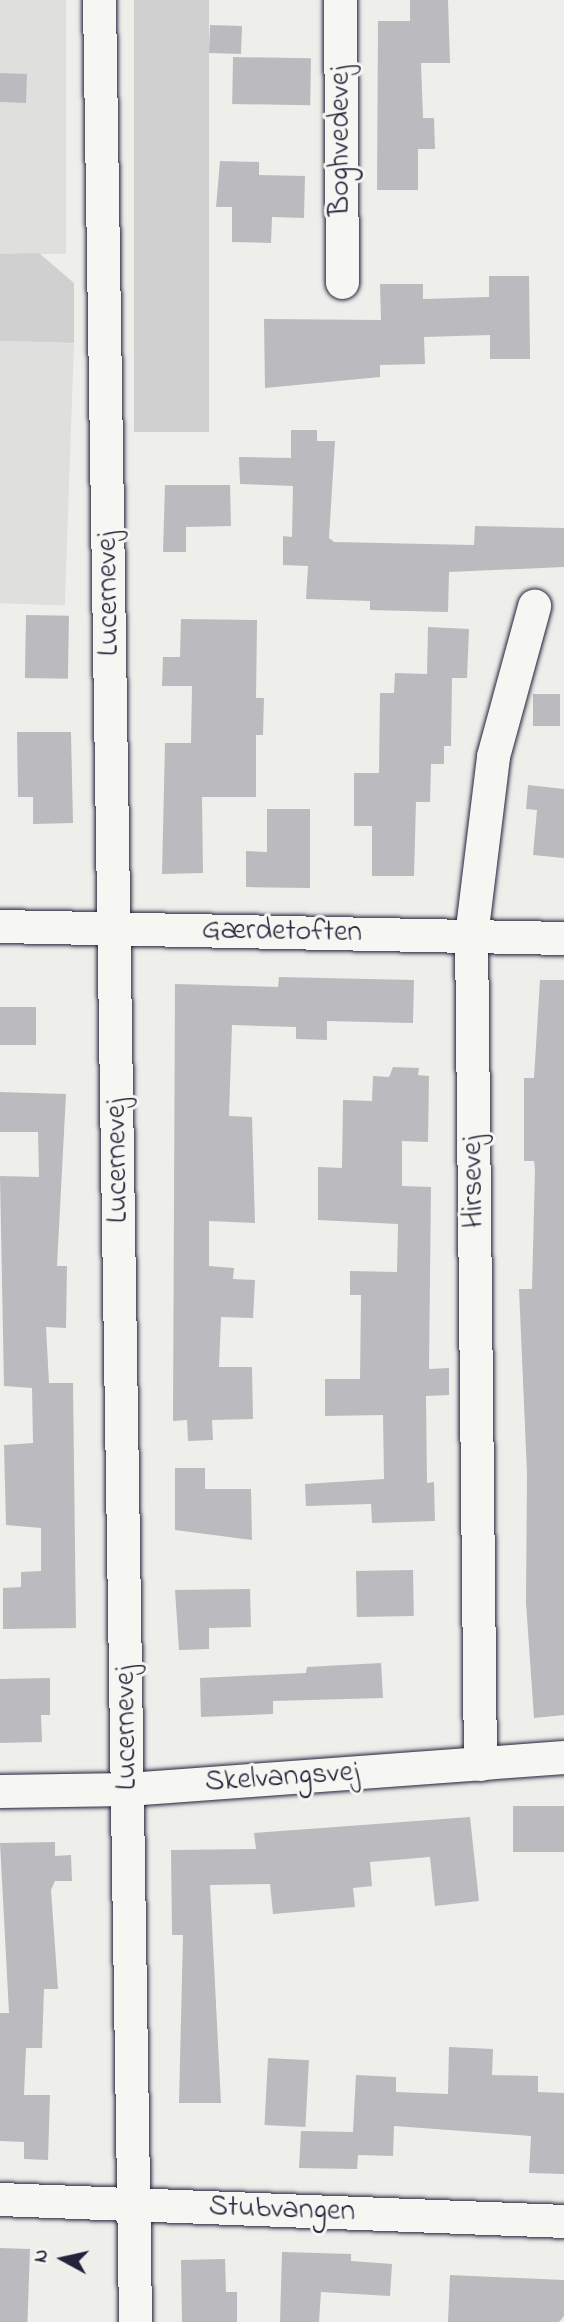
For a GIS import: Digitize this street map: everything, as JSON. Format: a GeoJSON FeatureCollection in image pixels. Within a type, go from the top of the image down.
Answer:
{"type":"FeatureCollection","features":[{"type":"Feature","properties":{"kind":"street","name":"Lucernevej"},"geometry":{"type":"LineString","coordinates":[[99,0],[135,2322]]}},
{"type":"Feature","properties":{"kind":"street","name":"Boghvedevej"},"geometry":{"type":"LineString","coordinates":[[340,0],[342,282]]}},
{"type":"Feature","properties":{"kind":"street","name":"Hirsevej"},"geometry":{"type":"LineString","coordinates":[[480,1765],[471,936],[493,756],[534,606]]}},
{"type":"Feature","properties":{"kind":"street","name":"Gærdetoften"},"geometry":{"type":"LineString","coordinates":[[0,926],[564,938]]}},
{"type":"Feature","properties":{"kind":"street","name":"Skelvangsvej"},"geometry":{"type":"LineString","coordinates":[[0,1791],[128,1789],[564,1757]]}},
{"type":"Feature","properties":{"kind":"street","name":"Stubvangen"},"geometry":{"type":"LineString","coordinates":[[0,2199],[564,2221]]}},
{"type":"Feature","properties":{"kind":"shaded area"},"geometry":{"type":"Polygon","coordinates":[[[0,0],[66,0],[66,254],[0,254],[0,0]]]}},
{"type":"Feature","properties":{"kind":"shaded area"},"geometry":{"type":"Polygon","coordinates":[[[134,0],[209,0],[209,432],[134,432],[134,0]]]}},
{"type":"Feature","properties":{"kind":"shaded area"},"geometry":{"type":"Polygon","coordinates":[[[39,253],[74,283],[74,343],[0,341],[0,254],[39,253]]]}},
{"type":"Feature","properties":{"kind":"shaded area"},"geometry":{"type":"Polygon","coordinates":[[[0,341],[74,344],[65,605],[0,603],[0,341]]]}},
{"type":"Feature","properties":{"kind":"building"},"geometry":{"type":"Polygon","coordinates":[[[410,0],[448,0],[450,63],[421,63],[423,118],[434,118],[435,149],[418,149],[418,190],[377,190],[378,21],[410,21],[410,0]]]}},
{"type":"Feature","properties":{"kind":"building"},"geometry":{"type":"Polygon","coordinates":[[[210,25],[242,26],[241,54],[209,53],[210,25]]]}},
{"type":"Feature","properties":{"kind":"building"},"geometry":{"type":"Polygon","coordinates":[[[233,57],[311,58],[310,105],[232,104],[233,57]]]}},
{"type":"Feature","properties":{"kind":"building"},"geometry":{"type":"Polygon","coordinates":[[[0,73],[27,74],[26,103],[0,102],[0,73]]]}},
{"type":"Feature","properties":{"kind":"building"},"geometry":{"type":"Polygon","coordinates":[[[220,161],[259,162],[259,175],[305,176],[304,218],[272,217],[271,243],[232,242],[232,207],[216,207],[220,161]]]}},
{"type":"Feature","properties":{"kind":"building"},"geometry":{"type":"Polygon","coordinates":[[[489,276],[529,276],[530,359],[490,359],[490,335],[424,337],[425,364],[380,365],[380,377],[265,388],[264,319],[381,320],[380,284],[423,284],[423,299],[489,297],[489,276]]]}},
{"type":"Feature","properties":{"kind":"building"},"geometry":{"type":"Polygon","coordinates":[[[291,430],[317,430],[317,441],[335,441],[329,538],[334,542],[474,545],[475,526],[564,528],[564,567],[449,572],[448,612],[370,610],[370,601],[306,599],[308,566],[283,565],[283,536],[292,537],[293,486],[240,484],[239,457],[291,458],[291,430]]]}},
{"type":"Feature","properties":{"kind":"building"},"geometry":{"type":"Polygon","coordinates":[[[165,485],[230,485],[231,526],[186,527],[186,552],[163,552],[165,485]]]}},
{"type":"Feature","properties":{"kind":"building"},"geometry":{"type":"Polygon","coordinates":[[[26,615],[69,616],[68,679],[25,678],[26,615]]]}},
{"type":"Feature","properties":{"kind":"building"},"geometry":{"type":"Polygon","coordinates":[[[181,619],[257,620],[256,698],[264,698],[263,735],[256,735],[256,797],[202,797],[203,873],[162,874],[165,743],[191,743],[192,686],[162,686],[163,657],[180,657],[181,619]]]}},
{"type":"Feature","properties":{"kind":"building"},"geometry":{"type":"Polygon","coordinates":[[[428,627],[469,629],[467,678],[452,678],[451,746],[444,746],[444,764],[431,764],[430,802],[416,802],[414,876],[372,876],[372,826],[354,826],[354,773],[379,773],[380,693],[394,693],[395,673],[427,674],[428,627]]]}},
{"type":"Feature","properties":{"kind":"building"},"geometry":{"type":"Polygon","coordinates":[[[533,694],[560,694],[560,726],[533,726],[533,694]]]}},
{"type":"Feature","properties":{"kind":"building"},"geometry":{"type":"Polygon","coordinates":[[[17,732],[71,732],[73,823],[33,824],[33,797],[18,797],[17,732]]]}},
{"type":"Feature","properties":{"kind":"building"},"geometry":{"type":"Polygon","coordinates":[[[528,785],[564,789],[564,858],[533,855],[537,810],[526,809],[528,785]]]}},
{"type":"Feature","properties":{"kind":"building"},"geometry":{"type":"Polygon","coordinates":[[[267,809],[310,809],[310,888],[246,887],[246,851],[267,852],[267,809]]]}},
{"type":"Feature","properties":{"kind":"building"},"geometry":{"type":"Polygon","coordinates":[[[279,977],[414,980],[413,1023],[327,1021],[327,1040],[296,1039],[296,1027],[232,1025],[229,1116],[252,1117],[255,1223],[209,1221],[209,1266],[234,1268],[233,1279],[255,1280],[253,1318],[221,1317],[219,1367],[252,1367],[253,1419],[212,1420],[213,1440],[188,1441],[187,1420],[173,1421],[175,984],[278,987],[279,977]]]}},
{"type":"Feature","properties":{"kind":"building"},"geometry":{"type":"Polygon","coordinates":[[[540,980],[564,980],[564,1715],[534,1718],[526,1603],[527,1473],[519,1289],[532,1289],[535,1170],[534,1161],[524,1161],[524,1078],[534,1078],[540,980]]]}},
{"type":"Feature","properties":{"kind":"building"},"geometry":{"type":"Polygon","coordinates":[[[0,1007],[36,1007],[36,1045],[0,1045],[0,1007]]]}},
{"type":"Feature","properties":{"kind":"building"},"geometry":{"type":"Polygon","coordinates":[[[393,1067],[419,1068],[418,1075],[429,1076],[428,1142],[402,1141],[402,1186],[431,1187],[429,1369],[449,1368],[449,1395],[426,1396],[427,1483],[434,1482],[435,1521],[372,1523],[371,1504],[306,1506],[305,1484],[384,1479],[383,1415],[325,1416],[325,1379],[360,1379],[361,1295],[350,1295],[350,1271],[397,1272],[398,1224],[318,1220],[318,1167],[342,1168],[343,1100],[372,1101],[373,1076],[389,1077],[393,1067]]]}},
{"type":"Feature","properties":{"kind":"building"},"geometry":{"type":"Polygon","coordinates":[[[0,1092],[66,1094],[57,1266],[67,1266],[66,1328],[46,1327],[49,1383],[73,1383],[76,1628],[3,1629],[3,1588],[21,1587],[21,1572],[41,1571],[41,1528],[6,1525],[4,1445],[33,1443],[32,1388],[4,1386],[0,1176],[39,1177],[38,1132],[0,1132],[0,1092]]]}},
{"type":"Feature","properties":{"kind":"building"},"geometry":{"type":"Polygon","coordinates":[[[175,1468],[205,1468],[205,1489],[251,1489],[252,1540],[175,1530],[175,1468]]]}},
{"type":"Feature","properties":{"kind":"building"},"geometry":{"type":"Polygon","coordinates":[[[413,1570],[414,1616],[357,1617],[356,1571],[413,1570]]]}},
{"type":"Feature","properties":{"kind":"building"},"geometry":{"type":"Polygon","coordinates":[[[250,1589],[251,1627],[209,1628],[209,1649],[179,1650],[175,1590],[250,1589]]]}},
{"type":"Feature","properties":{"kind":"building"},"geometry":{"type":"Polygon","coordinates":[[[381,1663],[383,1698],[273,1701],[273,1714],[201,1717],[200,1678],[306,1673],[307,1667],[381,1663]]]}},
{"type":"Feature","properties":{"kind":"building"},"geometry":{"type":"Polygon","coordinates":[[[50,1678],[50,1715],[41,1715],[42,1742],[0,1743],[0,1679],[50,1678]]]}},
{"type":"Feature","properties":{"kind":"building"},"geometry":{"type":"Polygon","coordinates":[[[513,1806],[564,1806],[564,1852],[513,1852],[513,1806]]]}},
{"type":"Feature","properties":{"kind":"building"},"geometry":{"type":"Polygon","coordinates":[[[470,1817],[479,1901],[435,1906],[430,1857],[370,1862],[372,1886],[353,1888],[355,1907],[273,1914],[270,1884],[210,1885],[221,2103],[179,2103],[183,1935],[172,1935],[171,1850],[256,1849],[254,1833],[470,1817]]]}},
{"type":"Feature","properties":{"kind":"building"},"geometry":{"type":"Polygon","coordinates":[[[55,1842],[55,1856],[71,1855],[72,1881],[55,1881],[51,1890],[58,1989],[44,1989],[42,2048],[26,2048],[24,2095],[50,2095],[48,2160],[24,2159],[24,2142],[0,2141],[0,2013],[9,2013],[0,1843],[55,1842]]]}},
{"type":"Feature","properties":{"kind":"building"},"geometry":{"type":"Polygon","coordinates":[[[449,2047],[493,2049],[492,2075],[538,2076],[538,2092],[564,2093],[564,2174],[529,2173],[531,2136],[394,2126],[393,2156],[358,2155],[357,2169],[299,2168],[301,2131],[353,2132],[356,2075],[396,2077],[396,2092],[448,2094],[449,2047]]]}},
{"type":"Feature","properties":{"kind":"building"},"geometry":{"type":"Polygon","coordinates":[[[268,2058],[309,2060],[305,2127],[264,2125],[268,2058]]]}},
{"type":"Feature","properties":{"kind":"building"},"geometry":{"type":"Polygon","coordinates":[[[0,2248],[30,2249],[27,2322],[0,2322],[0,2248]]]}},
{"type":"Feature","properties":{"kind":"building"},"geometry":{"type":"Polygon","coordinates":[[[282,2252],[351,2254],[351,2261],[392,2264],[390,2296],[321,2292],[319,2322],[280,2322],[282,2252]]]}},
{"type":"Feature","properties":{"kind":"building"},"geometry":{"type":"Polygon","coordinates":[[[225,2259],[226,2292],[237,2292],[237,2322],[182,2322],[181,2260],[225,2259]]]}},
{"type":"Feature","properties":{"kind":"building"},"geometry":{"type":"Polygon","coordinates":[[[450,2275],[564,2280],[564,2316],[559,2322],[448,2322],[450,2275]]]}}]}
